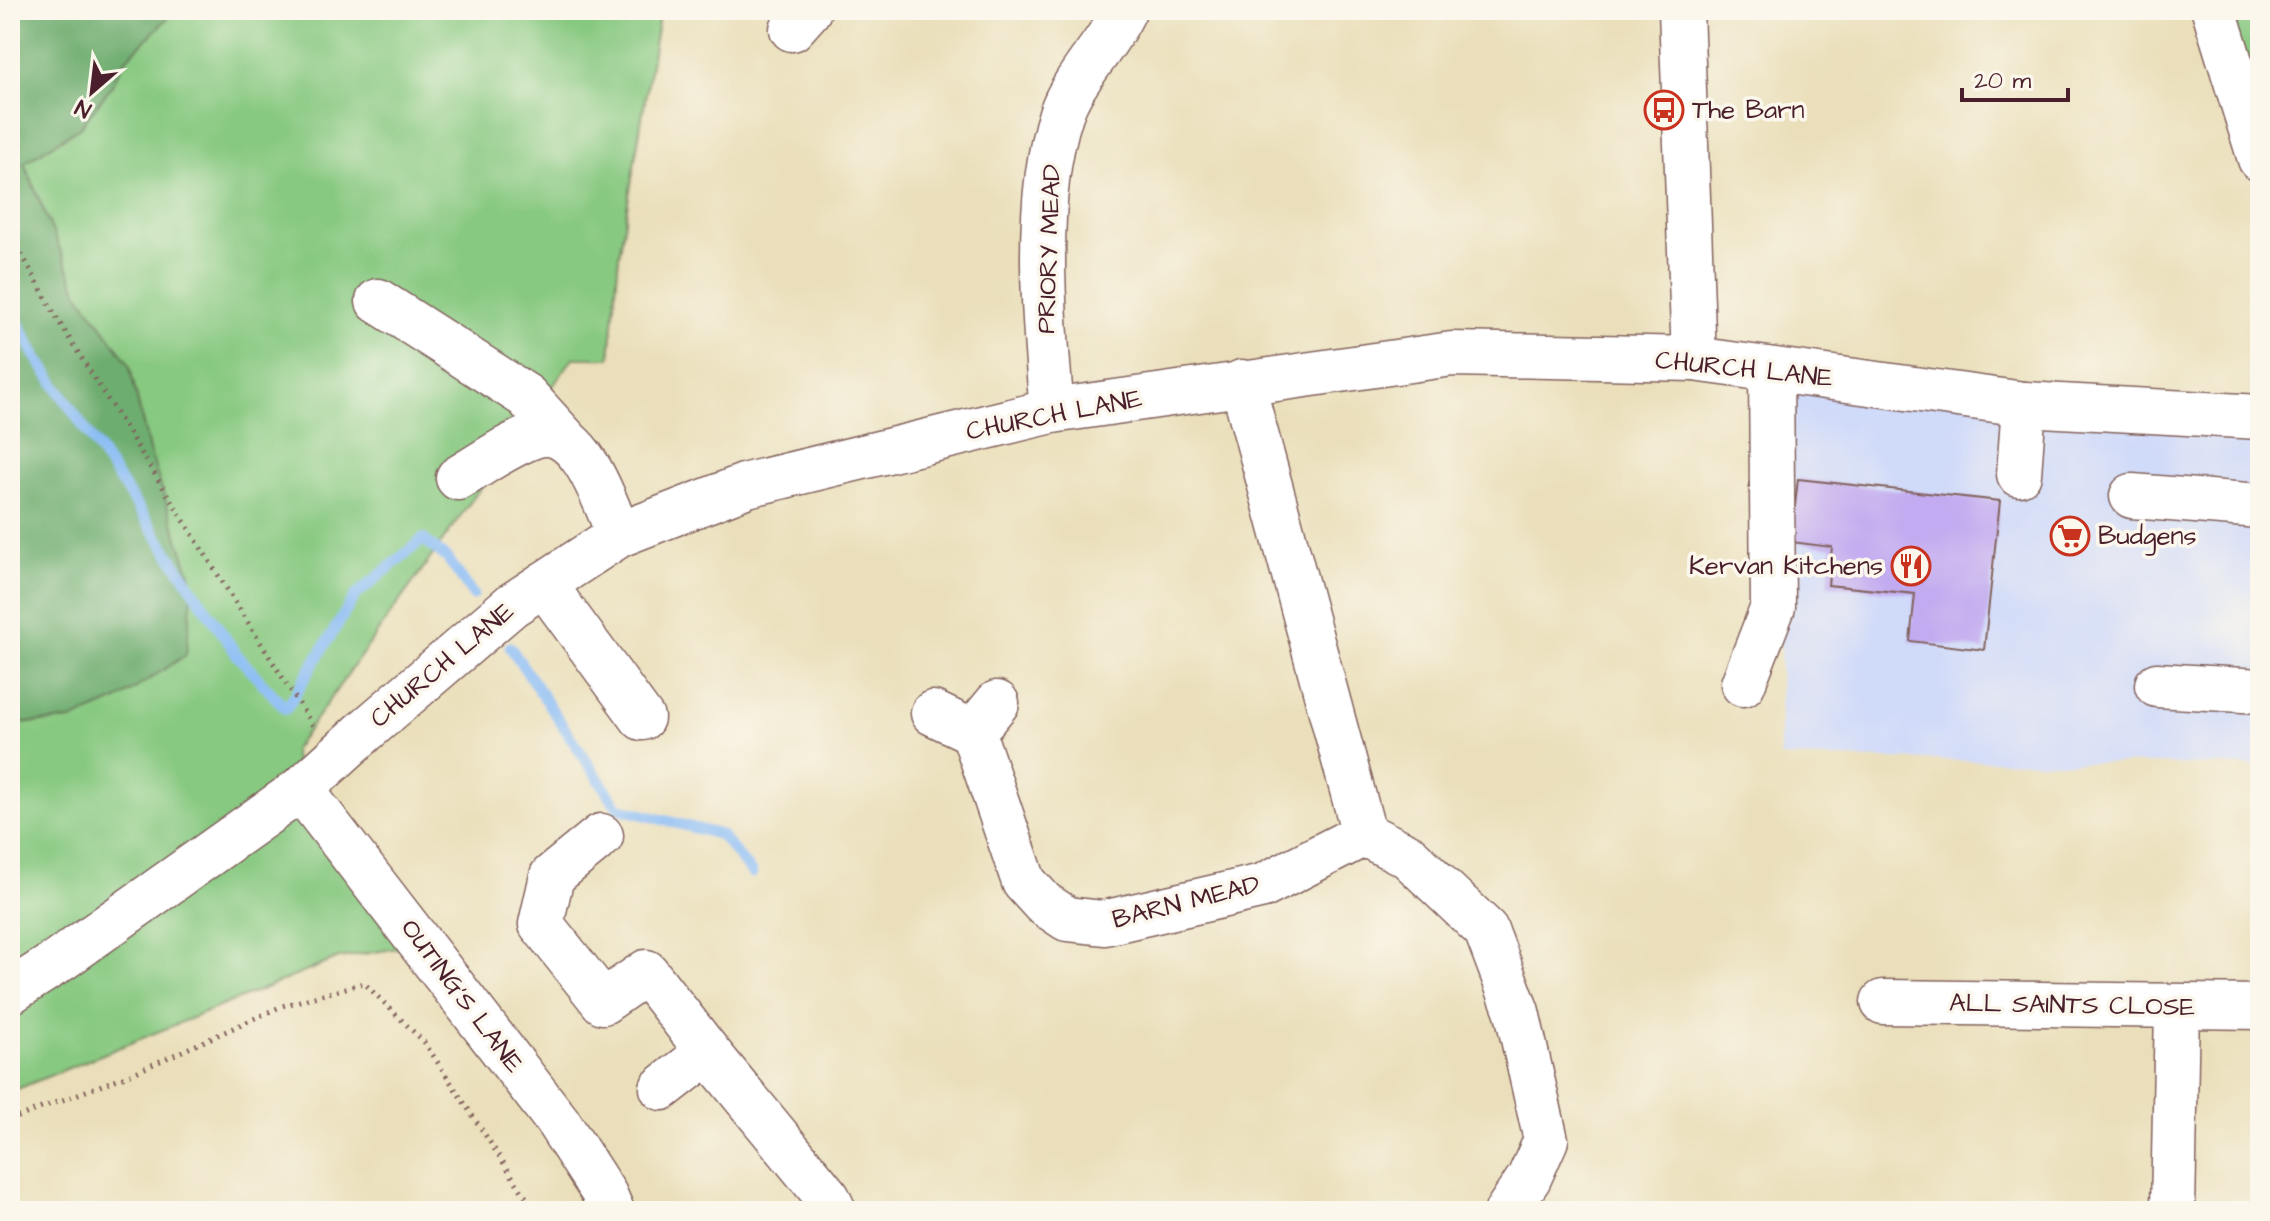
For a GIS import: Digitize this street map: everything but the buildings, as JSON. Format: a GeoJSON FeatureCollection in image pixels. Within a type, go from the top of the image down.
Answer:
{"type":"FeatureCollection","features":[{"type":"Feature","properties":{"kind":"street","name":"PRIORY MEAD"},"geometry":{"type":"LineString","coordinates":[[1052,411],[1045,341],[1047,176],[1062,113],[1086,67],[1124,10]]}},
{"type":"Feature","properties":{"kind":"street"},"geometry":{"type":"LineString","coordinates":[[1681,10],[1694,359]]}},
{"type":"Feature","properties":{"kind":"street"},"geometry":{"type":"LineString","coordinates":[[2214,10],[2260,159]]}},
{"type":"Feature","properties":{"kind":"street"},"geometry":{"type":"LineString","coordinates":[[378,301],[526,396],[578,449],[619,535]]}},
{"type":"Feature","properties":{"kind":"street","name":"CHURCH LANE"},"geometry":{"type":"LineString","coordinates":[[10,992],[301,789],[512,605],[619,535],[747,485],[1052,411],[1452,354],[1694,359],[2024,404],[2260,417]]}},
{"type":"Feature","properties":{"kind":"street"},"geometry":{"type":"LineString","coordinates":[[1743,684],[1773,607],[1771,370]]}},
{"type":"Feature","properties":{"kind":"street"},"geometry":{"type":"LineString","coordinates":[[1242,382],[1364,834],[1408,856],[1486,930],[1517,1012],[1546,1140],[1529,1178],[1507,1211]]}},
{"type":"Feature","properties":{"kind":"street"},"geometry":{"type":"LineString","coordinates":[[2019,474],[2024,404]]}},
{"type":"Feature","properties":{"kind":"street"},"geometry":{"type":"LineString","coordinates":[[458,478],[533,436],[553,435],[566,440]]}},
{"type":"Feature","properties":{"kind":"street"},"geometry":{"type":"LineString","coordinates":[[2132,496],[2260,506]]}},
{"type":"Feature","properties":{"kind":"street"},"geometry":{"type":"LineString","coordinates":[[544,584],[642,718]]}},
{"type":"Feature","properties":{"kind":"street"},"geometry":{"type":"LineString","coordinates":[[2157,685],[2260,691]]}},
{"type":"Feature","properties":{"kind":"street","name":"BARN MEAD"},"geometry":{"type":"LineString","coordinates":[[933,713],[985,718],[1024,882],[1043,903],[1067,919],[1104,923],[1263,886],[1364,834]]}},
{"type":"Feature","properties":{"kind":"street","name":"OUTING'S LANE"},"geometry":{"type":"LineString","coordinates":[[301,789],[558,1122],[612,1211]]}},
{"type":"Feature","properties":{"kind":"street"},"geometry":{"type":"LineString","coordinates":[[601,836],[552,876],[541,924],[603,1002],[646,972],[828,1198],[834,1211]]}},
{"type":"Feature","properties":{"kind":"street","name":"ALL SAINTS CLOSE"},"geometry":{"type":"LineString","coordinates":[[1883,1002],[2260,1007]]}},
{"type":"Feature","properties":{"kind":"street"},"geometry":{"type":"LineString","coordinates":[[2173,1211],[2177,1007]]}},
{"type":"Feature","properties":{"kind":"street"},"geometry":{"type":"LineString","coordinates":[[662,1088],[708,1052]]}},
{"type":"Feature","properties":{"kind":"path"},"geometry":{"type":"LineString","coordinates":[[10,233],[59,322],[310,719]]}},
{"type":"Feature","properties":{"kind":"path"},"geometry":{"type":"LineString","coordinates":[[10,1120],[136,1072],[282,1006],[364,983],[425,1043],[535,1211]]}},
{"type":"Feature","properties":{"kind":"shaded area"},"geometry":{"type":"Polygon","coordinates":[[[1782,368],[2260,415],[2260,766],[1780,757],[1782,368]]]}},
{"type":"Feature","properties":{"kind":"green space"},"geometry":{"type":"Polygon","coordinates":[[[10,10],[176,10],[125,60],[111,87],[80,127],[24,163],[78,293],[129,364],[149,450],[193,584],[186,655],[119,699],[71,720],[10,724],[10,10]]]}},
{"type":"Feature","properties":{"kind":"green space"},"geometry":{"type":"Polygon","coordinates":[[[176,10],[660,10],[619,256],[610,358],[573,358],[293,751],[301,789],[423,944],[339,958],[10,1092],[10,724],[71,720],[193,584],[149,450],[129,364],[78,293],[24,163],[80,127],[111,87],[125,60],[176,10]]]}},
{"type":"Feature","properties":{"kind":"green space"},"geometry":{"type":"Polygon","coordinates":[[[2214,10],[2260,10],[2260,159],[2214,10]]]}},
{"type":"Feature","properties":{"kind":"waterway"},"geometry":{"type":"LineString","coordinates":[[10,307],[35,355],[237,655],[286,709],[355,596],[423,539],[448,559],[473,595]]}},
{"type":"Feature","properties":{"kind":"waterway"},"geometry":{"type":"LineString","coordinates":[[510,647],[618,808],[721,835],[752,873]]}},
{"type":"Feature","properties":{"kind":"place","name":"The Barn"},"geometry":{"type":"Point","coordinates":[1664,110]}},
{"type":"Feature","properties":{"kind":"place","name":"Budgens"},"geometry":{"type":"Point","coordinates":[2070,536]}},
{"type":"Feature","properties":{"kind":"place","name":"Kervan Kitchens"},"geometry":{"type":"Point","coordinates":[1911,566]}}]}
